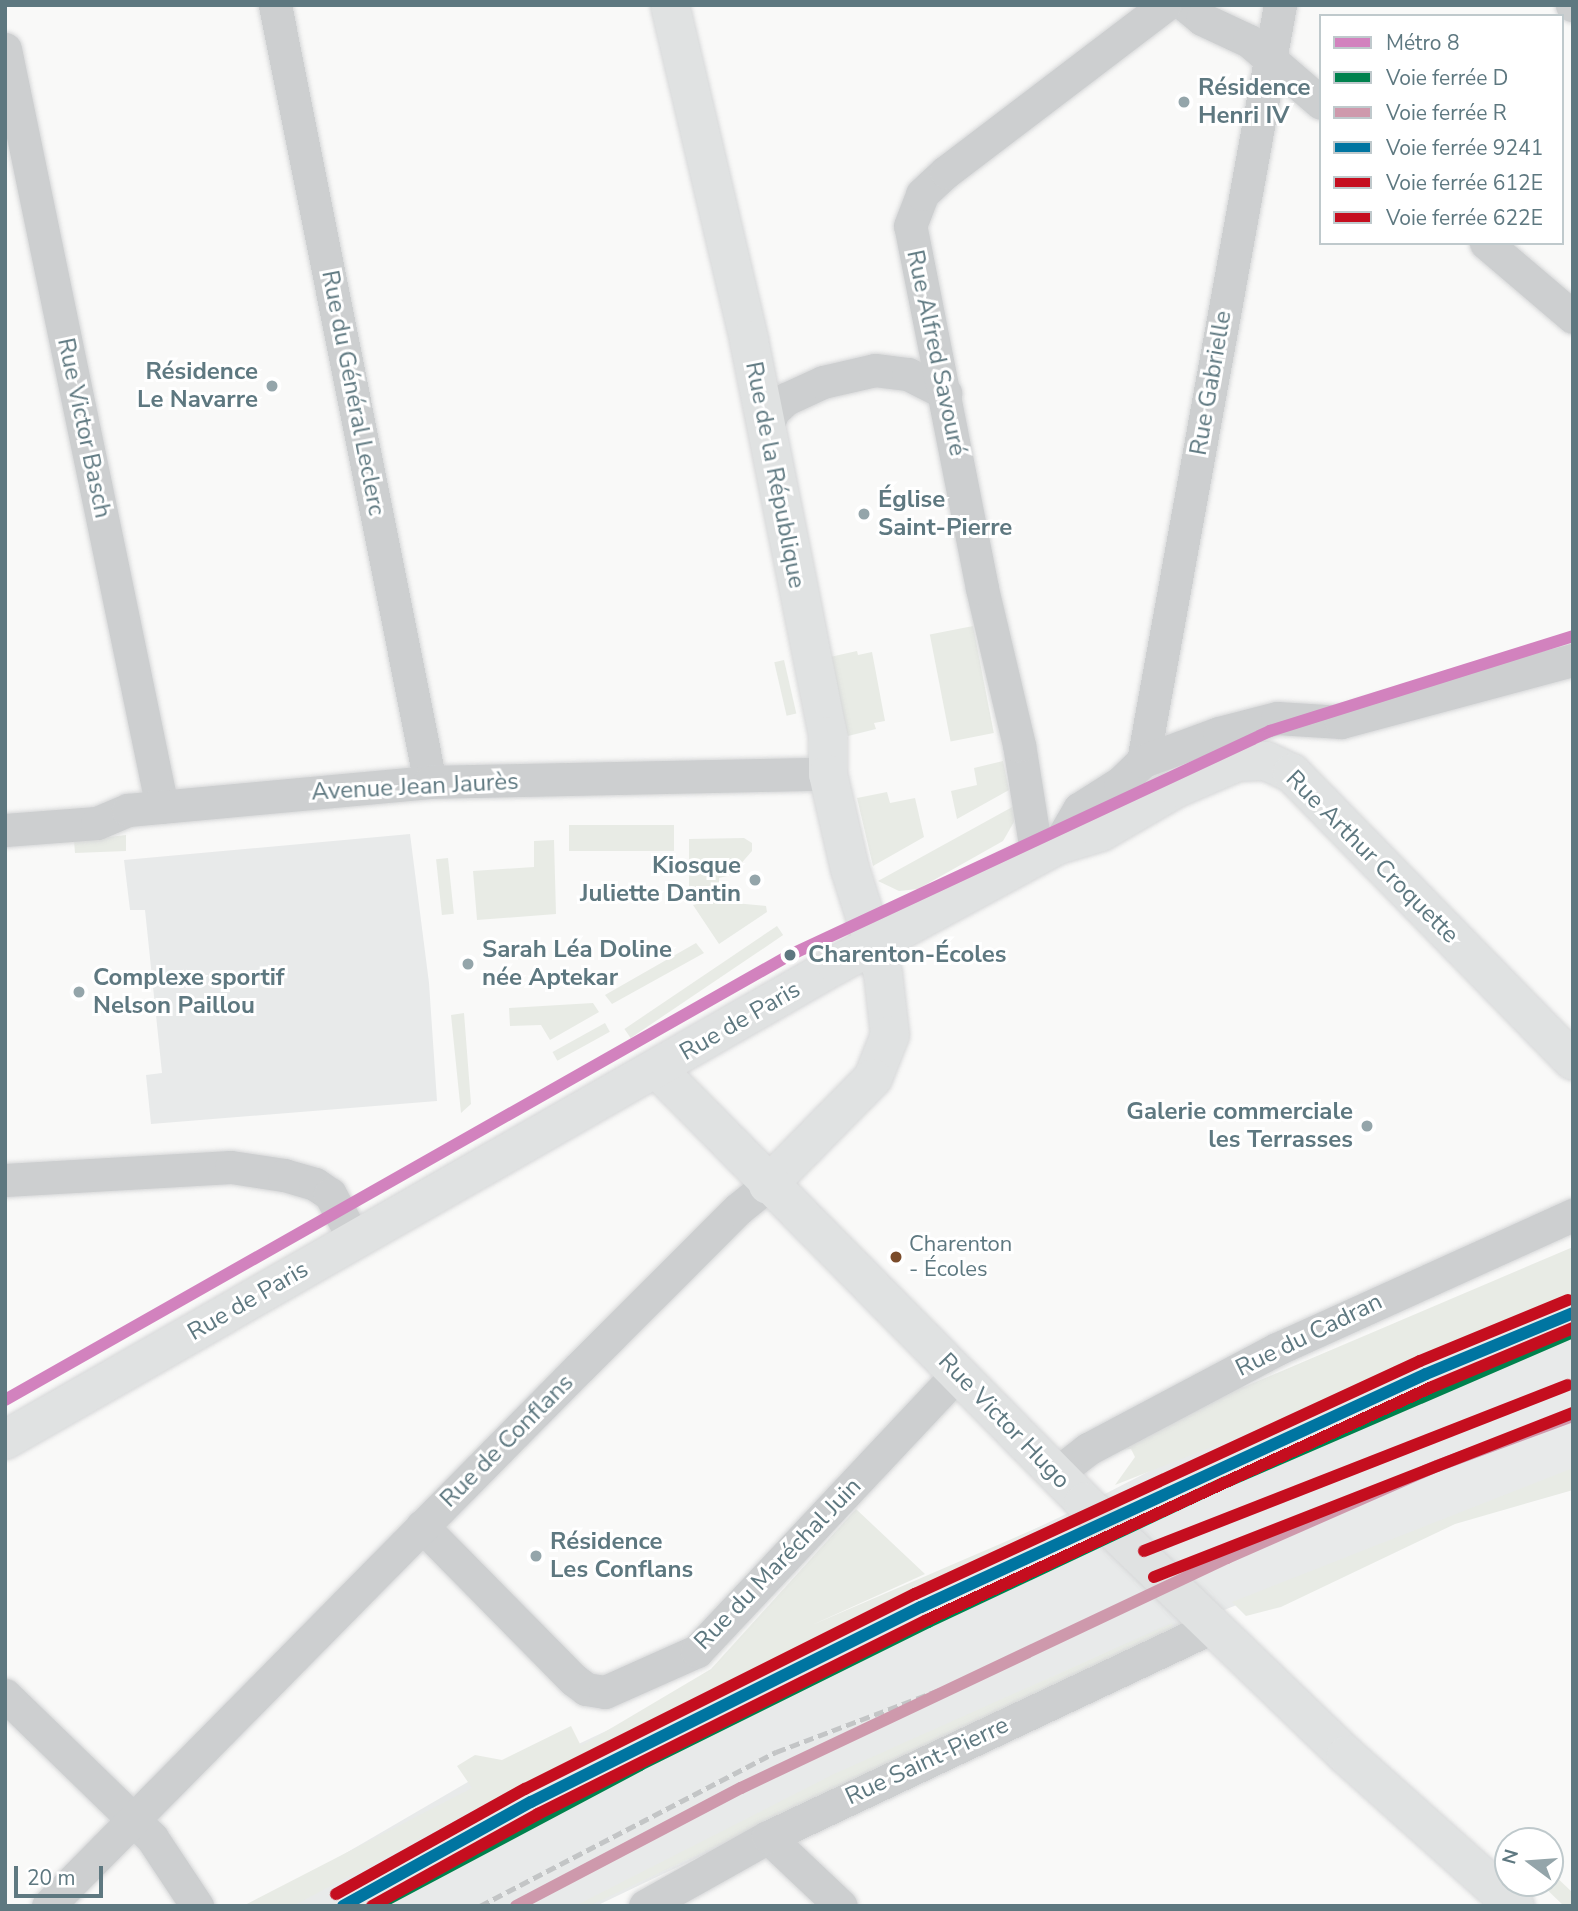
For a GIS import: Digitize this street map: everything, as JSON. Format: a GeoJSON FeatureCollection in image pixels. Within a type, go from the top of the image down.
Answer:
{"type":"FeatureCollection","features":[{"type":"Feature","properties":{"kind":"main road","name":"Rue de la République"},"geometry":{"type":"LineString","coordinates":[[670,5],[745,325],[828,736],[828,774],[850,869],[876,945]]}},
{"type":"Feature","properties":{"kind":"main road","name":"Rue Arthur Croquette"},"geometry":{"type":"LineString","coordinates":[[1048,851],[1101,832],[1225,766],[1252,760],[1278,766],[1301,783],[1573,1061]]}},
{"type":"Feature","properties":{"kind":"main road","name":"Rue de Paris"},"geometry":{"type":"LineString","coordinates":[[5,1440],[876,945],[1048,851]]}},
{"type":"Feature","properties":{"kind":"main road","name":"Rue de Conflans"},"geometry":{"type":"LineString","coordinates":[[768,1185],[873,1078],[885,1057],[890,1035],[876,945]]}},
{"type":"Feature","properties":{"kind":"main road","name":"Rue Victor Hugo"},"geometry":{"type":"LineString","coordinates":[[657,1069],[768,1185],[1084,1502],[1346,1755],[1515,1906]]}},
{"type":"Feature","properties":{"kind":"street","name":"Rue du Général Leclerc"},"geometry":{"type":"LineString","coordinates":[[275,5],[430,782]]}},
{"type":"Feature","properties":{"kind":"street","name":"Rue Alfred Savouré"},"geometry":{"type":"LineString","coordinates":[[1048,851],[1019,745],[984,596],[910,226],[914,208],[946,172],[1165,5]]}},
{"type":"Feature","properties":{"kind":"street"},"geometry":{"type":"LineString","coordinates":[[1185,5],[1202,19],[1249,41],[1319,101]]}},
{"type":"Feature","properties":{"kind":"street","name":"Rue Gabrielle"},"geometry":{"type":"LineString","coordinates":[[1143,761],[1280,5]]}},
{"type":"Feature","properties":{"kind":"street","name":"Rue Victor Basch"},"geometry":{"type":"LineString","coordinates":[[5,49],[162,807]]}},
{"type":"Feature","properties":{"kind":"street"},"geometry":{"type":"LineString","coordinates":[[1488,245],[1573,317]]}},
{"type":"Feature","properties":{"kind":"street"},"geometry":{"type":"LineString","coordinates":[[765,431],[768,418],[786,399],[822,382],[875,370],[908,373],[945,393]]}},
{"type":"Feature","properties":{"kind":"street"},"geometry":{"type":"LineString","coordinates":[[1048,851],[1079,809],[1120,783],[1143,761],[1219,733],[1277,718],[1342,722],[1573,660]]}},
{"type":"Feature","properties":{"kind":"street","name":"Avenue Jean Jaurès"},"geometry":{"type":"LineString","coordinates":[[5,830],[97,822],[128,810],[430,782],[828,774]]}},
{"type":"Feature","properties":{"kind":"street"},"geometry":{"type":"LineString","coordinates":[[5,1180],[231,1167],[284,1175],[315,1184],[330,1194],[354,1240]]}},
{"type":"Feature","properties":{"kind":"street","name":"Rue de Conflans"},"geometry":{"type":"LineString","coordinates":[[47,1906],[738,1209],[768,1185]]}},
{"type":"Feature","properties":{"kind":"street","name":"Rue du Cadran"},"geometry":{"type":"LineString","coordinates":[[1056,1474],[1088,1449],[1277,1349],[1573,1215]]}},
{"type":"Feature","properties":{"kind":"street","name":"Rue du Maréchal Juin"},"geometry":{"type":"LineString","coordinates":[[422,1526],[574,1680],[586,1689],[605,1692],[697,1651],[957,1374]]}},
{"type":"Feature","properties":{"kind":"street","name":"Rue Saint-Pierre"},"geometry":{"type":"LineString","coordinates":[[645,1906],[768,1837],[1210,1622]]}},
{"type":"Feature","properties":{"kind":"street"},"geometry":{"type":"LineString","coordinates":[[5,1695],[152,1838],[197,1906]]}},
{"type":"Feature","properties":{"kind":"street"},"geometry":{"type":"LineString","coordinates":[[768,1837],[841,1906]]}},
{"type":"Feature","properties":{"kind":"shaded area"},"geometry":{"type":"Polygon","coordinates":[[[973,626],[994,733],[951,741],[930,634],[973,626]]]}},
{"type":"Feature","properties":{"kind":"shaded area"},"geometry":{"type":"Polygon","coordinates":[[[857,651],[858,655],[872,652],[885,721],[874,723],[876,729],[848,736],[830,657],[857,651]]]}},
{"type":"Feature","properties":{"kind":"shaded area"},"geometry":{"type":"Polygon","coordinates":[[[784,660],[796,714],[787,716],[774,662],[784,660]]]}},
{"type":"Feature","properties":{"kind":"shaded area"},"geometry":{"type":"Polygon","coordinates":[[[1003,761],[1009,790],[957,819],[951,791],[977,785],[974,768],[1003,761]]]}},
{"type":"Feature","properties":{"kind":"shaded area"},"geometry":{"type":"Polygon","coordinates":[[[887,792],[890,803],[915,798],[924,837],[873,866],[857,798],[887,792]]]}},
{"type":"Feature","properties":{"kind":"shaded area"},"geometry":{"type":"Polygon","coordinates":[[[1014,806],[1014,822],[1003,841],[918,889],[899,891],[878,881],[1014,806]]]}},
{"type":"Feature","properties":{"kind":"shaded area"},"geometry":{"type":"Polygon","coordinates":[[[569,825],[674,825],[674,851],[569,851],[569,825]]]}},
{"type":"Feature","properties":{"kind":"shaded area"},"geometry":{"type":"Polygon","coordinates":[[[410,834],[429,983],[437,1101],[151,1124],[146,1075],[162,1073],[145,910],[130,910],[124,860],[410,834]]]}},
{"type":"Feature","properties":{"kind":"shaded area"},"geometry":{"type":"Polygon","coordinates":[[[126,835],[126,851],[75,853],[74,841],[126,835]]]}},
{"type":"Feature","properties":{"kind":"shaded area"},"geometry":{"type":"Polygon","coordinates":[[[744,838],[752,843],[752,851],[731,875],[719,878],[719,884],[689,890],[689,839],[744,838]]]}},
{"type":"Feature","properties":{"kind":"shaded area"},"geometry":{"type":"Polygon","coordinates":[[[554,840],[556,914],[477,920],[473,871],[534,867],[534,841],[554,840]]]}},
{"type":"Feature","properties":{"kind":"shaded area"},"geometry":{"type":"Polygon","coordinates":[[[448,858],[454,914],[442,915],[436,859],[448,858]]]}},
{"type":"Feature","properties":{"kind":"shaded area"},"geometry":{"type":"Polygon","coordinates":[[[722,898],[724,902],[766,906],[767,912],[719,944],[693,905],[722,898]]]}},
{"type":"Feature","properties":{"kind":"shaded area"},"geometry":{"type":"Polygon","coordinates":[[[777,926],[783,935],[631,1038],[624,1029],[777,926]]]}},
{"type":"Feature","properties":{"kind":"shaded area"},"geometry":{"type":"Polygon","coordinates":[[[696,943],[704,953],[612,1004],[605,995],[696,943]]]}},
{"type":"Feature","properties":{"kind":"shaded area"},"geometry":{"type":"Polygon","coordinates":[[[593,1003],[599,1012],[550,1040],[541,1025],[510,1026],[509,1008],[593,1003]]]}},
{"type":"Feature","properties":{"kind":"shaded area"},"geometry":{"type":"Polygon","coordinates":[[[464,1013],[471,1104],[461,1113],[451,1015],[464,1013]]]}},
{"type":"Feature","properties":{"kind":"shaded area"},"geometry":{"type":"Polygon","coordinates":[[[605,1023],[610,1032],[557,1061],[553,1052],[605,1023]]]}},
{"type":"Feature","properties":{"kind":"shaded area"},"geometry":{"type":"Polygon","coordinates":[[[1573,1247],[1573,1305],[1115,1485],[1135,1457],[1131,1449],[1103,1451],[1234,1379],[1244,1387],[1573,1247]]]}},
{"type":"Feature","properties":{"kind":"shaded area"},"geometry":{"type":"Polygon","coordinates":[[[1573,1264],[1573,1478],[1541,1486],[1183,1626],[596,1906],[255,1906],[473,1779],[483,1789],[1060,1517],[1475,1304],[1573,1264]]]}},
{"type":"Feature","properties":{"kind":"shaded area"},"geometry":{"type":"Polygon","coordinates":[[[1573,1468],[1573,1490],[1455,1524],[1281,1607],[1246,1616],[1232,1602],[1573,1468]]]}},
{"type":"Feature","properties":{"kind":"shaded area"},"geometry":{"type":"Polygon","coordinates":[[[856,1509],[925,1574],[812,1625],[1044,1525],[479,1807],[293,1906],[243,1906],[472,1788],[457,1766],[475,1755],[502,1760],[571,1726],[581,1746],[711,1669],[856,1509]]]}},
{"type":"Feature","properties":{"kind":"shaded area"},"geometry":{"type":"Polygon","coordinates":[[[1172,1623],[1173,1630],[589,1906],[575,1906],[834,1774],[1172,1623]]]}},
{"type":"Feature","properties":{"kind":"shaded area"},"geometry":{"type":"Polygon","coordinates":[[[1564,1884],[1573,1893],[1573,1906],[1564,1906],[1555,1897],[1564,1897],[1564,1884]]]}},
{"type":"Feature","properties":{"kind":"railway"},"geometry":{"type":"LineString","coordinates":[[480,1906],[776,1752],[963,1681]]}},
{"type":"Feature","properties":{"kind":"metro line","name":"8"},"geometry":{"type":"LineString","coordinates":[[5,1400],[790,955],[1270,731],[1573,636]]}},
{"type":"Feature","properties":{"kind":"rail line","name":"622E"},"geometry":{"type":"LineString","coordinates":[[336,1894],[525,1789],[915,1594],[1420,1361],[1568,1300]]}},
{"type":"Feature","properties":{"kind":"rail line","name":"9241"},"geometry":{"type":"LineString","coordinates":[[343,1906],[531,1802],[921,1607],[1426,1374],[1573,1313]]}},
{"type":"Feature","properties":{"kind":"rail line","name":"612E"},"geometry":{"type":"LineString","coordinates":[[372,1906],[538,1814],[927,1620],[1432,1387],[1573,1328]]}},
{"type":"Feature","properties":{"kind":"rail line","name":"D"},"geometry":{"type":"LineString","coordinates":[[375,1906],[640,1765],[928,1622],[1226,1482],[1573,1332]]}},
{"type":"Feature","properties":{"kind":"rail line","name":"622E"},"geometry":{"type":"LineString","coordinates":[[1144,1551],[1568,1385]]}},
{"type":"Feature","properties":{"kind":"rail line","name":"612E"},"geometry":{"type":"LineString","coordinates":[[1154,1577],[1573,1413]]}},
{"type":"Feature","properties":{"kind":"rail line","name":"R"},"geometry":{"type":"LineString","coordinates":[[516,1906],[741,1788],[1227,1558],[1437,1466],[1573,1416]]}},
{"type":"Feature","properties":{"kind":"place","name":"Résidence Henri IV"},"geometry":{"type":"Point","coordinates":[1184,102]}},
{"type":"Feature","properties":{"kind":"place","name":"Résidence Le Navarre"},"geometry":{"type":"Point","coordinates":[272,386]}},
{"type":"Feature","properties":{"kind":"place","name":"Église Saint-Pierre"},"geometry":{"type":"Point","coordinates":[864,514]}},
{"type":"Feature","properties":{"kind":"place","name":"Kiosque Juliette Dantin"},"geometry":{"type":"Point","coordinates":[755,880]}},
{"type":"Feature","properties":{"kind":"place","name":"Charenton-Écoles"},"geometry":{"type":"Point","coordinates":[790,955]}},
{"type":"Feature","properties":{"kind":"place","name":"Sarah Léa Doline née Aptekar"},"geometry":{"type":"Point","coordinates":[468,964]}},
{"type":"Feature","properties":{"kind":"place","name":"Complexe sportif Nelson Paillou"},"geometry":{"type":"Point","coordinates":[79,992]}},
{"type":"Feature","properties":{"kind":"place","name":"Galerie commerciale les Terrasses"},"geometry":{"type":"Point","coordinates":[1367,1126]}},
{"type":"Feature","properties":{"kind":"place","name":"Charenton - Écoles"},"geometry":{"type":"Point","coordinates":[896,1257]}},
{"type":"Feature","properties":{"kind":"place","name":"Résidence Les Conflans"},"geometry":{"type":"Point","coordinates":[536,1556]}}]}
